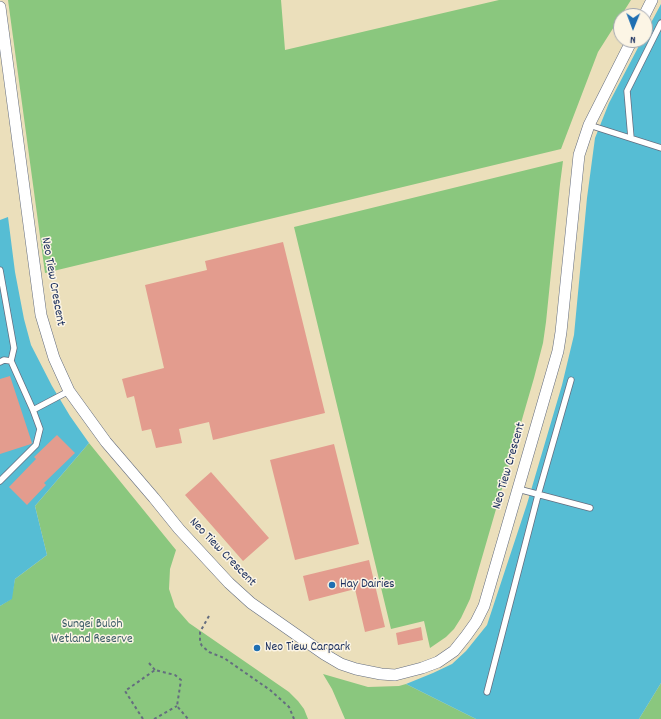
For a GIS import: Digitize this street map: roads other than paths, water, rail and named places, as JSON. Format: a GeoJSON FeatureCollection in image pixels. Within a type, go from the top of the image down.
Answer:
{"type":"FeatureCollection","features":[{"type":"Feature","properties":{"kind":"street","name":"Neo Tiew Crescent"},"geometry":{"type":"LineString","coordinates":[[0,7],[4,63],[41,315],[54,358],[69,391],[106,442],[179,529],[229,583],[250,602],[324,654],[341,664],[356,669],[395,675],[408,673],[438,662],[454,651],[476,622],[484,606],[558,350],[579,155],[589,125],[628,48]]}},
{"type":"Feature","properties":{"kind":"lane"},"geometry":{"type":"LineString","coordinates":[[631,138],[627,91],[661,23]]}},
{"type":"Feature","properties":{"kind":"lane"},"geometry":{"type":"LineString","coordinates":[[589,125],[661,148]]}},
{"type":"Feature","properties":{"kind":"lane"},"geometry":{"type":"LineString","coordinates":[[0,270],[14,348],[11,361],[40,429],[36,445],[0,481]]}},
{"type":"Feature","properties":{"kind":"lane"},"geometry":{"type":"LineString","coordinates":[[0,362],[4,360],[11,361]]}},
{"type":"Feature","properties":{"kind":"lane"},"geometry":{"type":"LineString","coordinates":[[487,692],[538,495],[571,380]]}},
{"type":"Feature","properties":{"kind":"lane"},"geometry":{"type":"LineString","coordinates":[[33,410],[69,391]]}},
{"type":"Feature","properties":{"kind":"lane"},"geometry":{"type":"LineString","coordinates":[[518,489],[590,508]]}},
{"type":"Feature","properties":{"kind":"water"},"geometry":{"type":"Polygon","coordinates":[[[661,4],[661,683],[639,719],[476,719],[406,684],[452,664],[466,651],[487,625],[527,504],[562,385],[574,335],[587,198],[595,138],[609,103],[638,48],[653,48],[653,19],[661,4]]]}},
{"type":"Feature","properties":{"kind":"water"},"geometry":{"type":"Polygon","coordinates":[[[8,217],[15,272],[24,319],[31,345],[52,386],[70,416],[89,443],[35,506],[47,555],[15,579],[12,599],[0,606],[0,220],[8,217]]]}},
{"type":"Feature","properties":{"kind":"place","name":"Hay Dairies"},"geometry":{"type":"Point","coordinates":[332,585]}},
{"type":"Feature","properties":{"kind":"place","name":"Neo Tiew Carpark"},"geometry":{"type":"Point","coordinates":[257,648]}},
{"type":"Feature","properties":{"kind":"park label","name":"Sungei Buloh Wetland Reserve"},"geometry":{"type":"Point","coordinates":[92,632]}}]}
